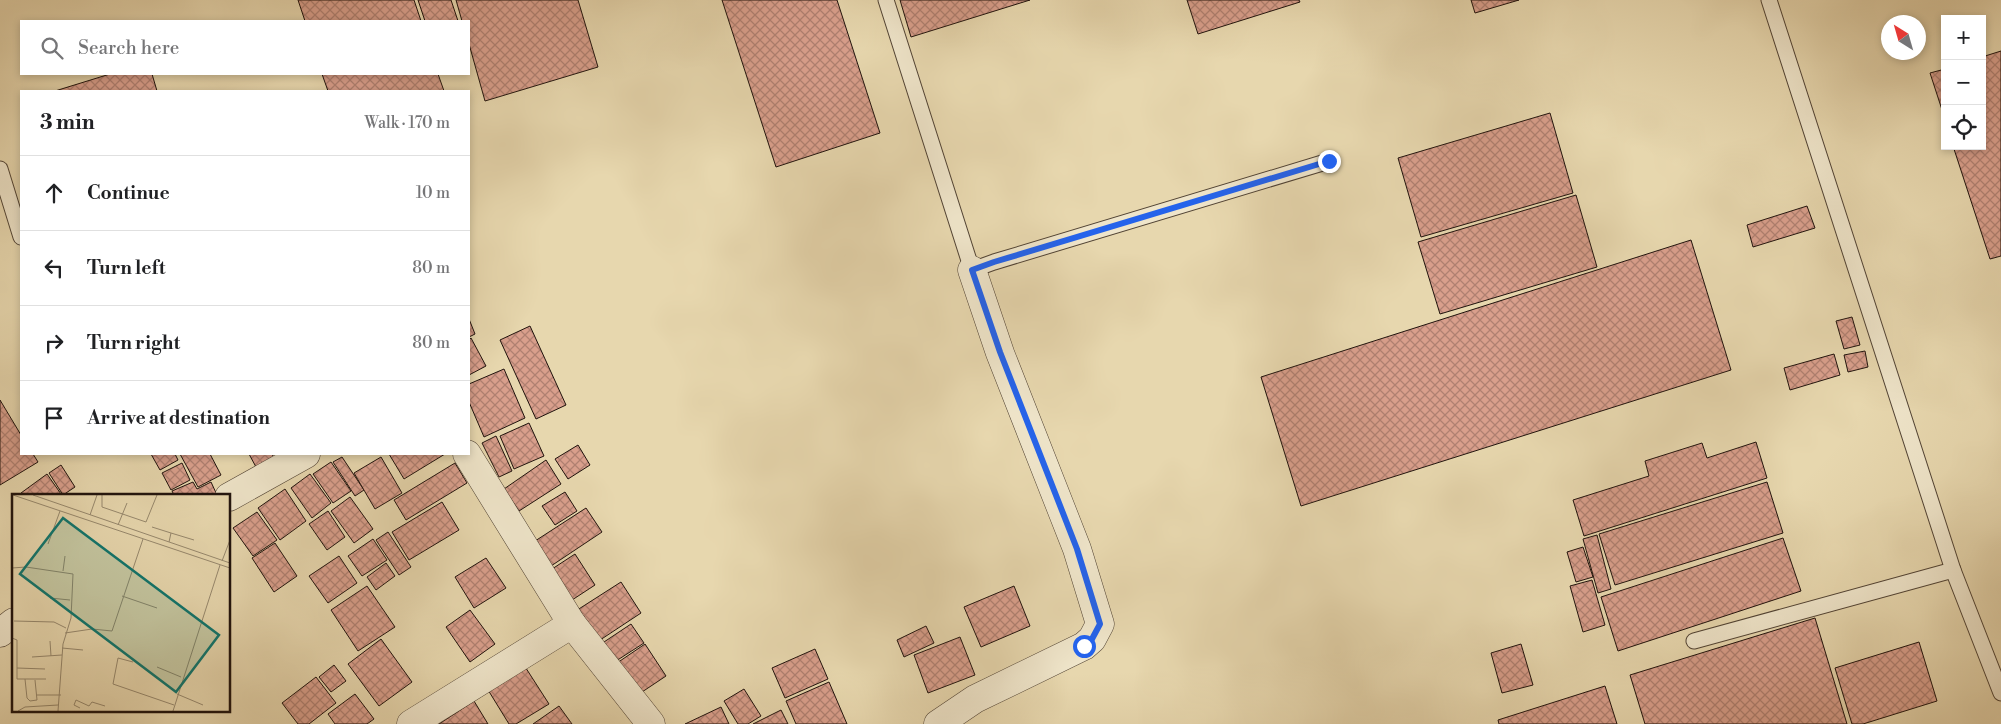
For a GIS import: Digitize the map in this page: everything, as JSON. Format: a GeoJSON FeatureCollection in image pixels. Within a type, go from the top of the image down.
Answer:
{"type":"FeatureCollection","features":[{"type":"Feature","properties":{"kind":"street"},"geometry":{"type":"LineString","coordinates":[[938,724],[975,699],[1084,646],[1092,639],[1100,624],[1077,549],[1000,352],[972,270]]}},
{"type":"Feature","properties":{"kind":"street"},"geometry":{"type":"LineString","coordinates":[[230,496],[304,455]]}},
{"type":"Feature","properties":{"kind":"street"},"geometry":{"type":"LineString","coordinates":[[468,455],[572,624],[651,724]]}},
{"type":"Feature","properties":{"kind":"street"},"geometry":{"type":"LineString","coordinates":[[0,633],[12,624]]}},
{"type":"Feature","properties":{"kind":"street"},"geometry":{"type":"LineString","coordinates":[[410,724],[572,624]]}},
{"type":"Feature","properties":{"kind":"lane"},"geometry":{"type":"LineString","coordinates":[[886,0],[972,270],[1329,161]]}},
{"type":"Feature","properties":{"kind":"lane"},"geometry":{"type":"LineString","coordinates":[[1769,0],[1953,570],[2001,694]]}},
{"type":"Feature","properties":{"kind":"lane"},"geometry":{"type":"LineString","coordinates":[[0,169],[20,234]]}},
{"type":"Feature","properties":{"kind":"lane"},"geometry":{"type":"LineString","coordinates":[[1694,642],[1953,570]]}},
{"type":"Feature","properties":{"kind":"building"},"geometry":{"type":"Polygon","coordinates":[[[298,0],[414,0],[421,20],[305,20],[298,0]]]}},
{"type":"Feature","properties":{"kind":"building"},"geometry":{"type":"Polygon","coordinates":[[[418,0],[451,0],[458,20],[425,20],[418,0]]]}},
{"type":"Feature","properties":{"kind":"building"},"geometry":{"type":"Polygon","coordinates":[[[456,0],[578,0],[598,67],[485,101],[470,48],[470,20],[462,20],[456,0]]]}},
{"type":"Feature","properties":{"kind":"building"},"geometry":{"type":"Polygon","coordinates":[[[722,0],[837,0],[880,133],[776,167],[722,0]]]}},
{"type":"Feature","properties":{"kind":"building"},"geometry":{"type":"Polygon","coordinates":[[[900,0],[1030,0],[911,37],[900,0]]]}},
{"type":"Feature","properties":{"kind":"building"},"geometry":{"type":"Polygon","coordinates":[[[1187,0],[1299,0],[1300,2],[1198,34],[1187,0]]]}},
{"type":"Feature","properties":{"kind":"building"},"geometry":{"type":"Polygon","coordinates":[[[1471,0],[1519,0],[1475,13],[1471,0]]]}},
{"type":"Feature","properties":{"kind":"building"},"geometry":{"type":"Polygon","coordinates":[[[2001,51],[2001,256],[1990,259],[1954,150],[1986,150],[1986,56],[2001,51]]]}},
{"type":"Feature","properties":{"kind":"building"},"geometry":{"type":"Polygon","coordinates":[[[1941,70],[1941,107],[1930,73],[1941,70]]]}},
{"type":"Feature","properties":{"kind":"building"},"geometry":{"type":"Polygon","coordinates":[[[107,75],[152,75],[157,90],[58,90],[107,75]]]}},
{"type":"Feature","properties":{"kind":"building"},"geometry":{"type":"Polygon","coordinates":[[[322,75],[438,75],[444,90],[328,90],[322,75]]]}},
{"type":"Feature","properties":{"kind":"building"},"geometry":{"type":"Polygon","coordinates":[[[1550,113],[1573,193],[1421,237],[1398,158],[1550,113]]]}},
{"type":"Feature","properties":{"kind":"building"},"geometry":{"type":"Polygon","coordinates":[[[1576,195],[1597,267],[1440,314],[1418,242],[1576,195]]]}},
{"type":"Feature","properties":{"kind":"building"},"geometry":{"type":"Polygon","coordinates":[[[1807,206],[1815,228],[1753,247],[1747,225],[1807,206]]]}},
{"type":"Feature","properties":{"kind":"building"},"geometry":{"type":"Polygon","coordinates":[[[1691,240],[1731,370],[1301,506],[1261,377],[1691,240]]]}},
{"type":"Feature","properties":{"kind":"building"},"geometry":{"type":"Polygon","coordinates":[[[1852,317],[1860,345],[1844,349],[1836,321],[1852,317]]]}},
{"type":"Feature","properties":{"kind":"building"},"geometry":{"type":"Polygon","coordinates":[[[470,322],[475,334],[470,336],[470,322]]]}},
{"type":"Feature","properties":{"kind":"building"},"geometry":{"type":"Polygon","coordinates":[[[530,326],[566,405],[536,419],[500,340],[530,326]]]}},
{"type":"Feature","properties":{"kind":"building"},"geometry":{"type":"Polygon","coordinates":[[[470,339],[486,366],[470,374],[470,339]]]}},
{"type":"Feature","properties":{"kind":"building"},"geometry":{"type":"Polygon","coordinates":[[[1865,351],[1868,367],[1848,372],[1844,355],[1865,351]]]}},
{"type":"Feature","properties":{"kind":"building"},"geometry":{"type":"Polygon","coordinates":[[[1834,354],[1840,375],[1790,390],[1784,368],[1834,354]]]}},
{"type":"Feature","properties":{"kind":"building"},"geometry":{"type":"Polygon","coordinates":[[[504,369],[525,418],[484,437],[470,404],[470,384],[504,369]]]}},
{"type":"Feature","properties":{"kind":"building"},"geometry":{"type":"Polygon","coordinates":[[[0,400],[20,433],[20,455],[34,455],[38,462],[0,485],[0,400]]]}},
{"type":"Feature","properties":{"kind":"building"},"geometry":{"type":"Polygon","coordinates":[[[529,423],[544,456],[514,469],[500,436],[529,423]]]}},
{"type":"Feature","properties":{"kind":"building"},"geometry":{"type":"Polygon","coordinates":[[[496,436],[512,471],[499,477],[482,443],[496,436]]]}},
{"type":"Feature","properties":{"kind":"building"},"geometry":{"type":"Polygon","coordinates":[[[1756,442],[1767,478],[1584,536],[1573,500],[1649,476],[1645,461],[1702,443],[1707,458],[1756,442]]]}},
{"type":"Feature","properties":{"kind":"building"},"geometry":{"type":"Polygon","coordinates":[[[578,445],[590,465],[568,479],[555,459],[578,445]]]}},
{"type":"Feature","properties":{"kind":"building"},"geometry":{"type":"Polygon","coordinates":[[[152,455],[176,455],[178,460],[160,470],[152,455]]]}},
{"type":"Feature","properties":{"kind":"building"},"geometry":{"type":"Polygon","coordinates":[[[181,455],[211,455],[221,475],[198,487],[181,455]]]}},
{"type":"Feature","properties":{"kind":"building"},"geometry":{"type":"Polygon","coordinates":[[[250,455],[272,455],[274,458],[256,467],[250,455]]]}},
{"type":"Feature","properties":{"kind":"building"},"geometry":{"type":"Polygon","coordinates":[[[390,455],[443,455],[404,479],[390,455]]]}},
{"type":"Feature","properties":{"kind":"building"},"geometry":{"type":"Polygon","coordinates":[[[342,457],[364,490],[355,496],[333,462],[342,457]]]}},
{"type":"Feature","properties":{"kind":"building"},"geometry":{"type":"Polygon","coordinates":[[[381,457],[402,493],[375,509],[354,473],[381,457]]]}},
{"type":"Feature","properties":{"kind":"building"},"geometry":{"type":"Polygon","coordinates":[[[546,460],[561,484],[519,511],[504,489],[546,460]]]}},
{"type":"Feature","properties":{"kind":"building"},"geometry":{"type":"Polygon","coordinates":[[[331,462],[351,491],[333,503],[313,474],[331,462]]]}},
{"type":"Feature","properties":{"kind":"building"},"geometry":{"type":"Polygon","coordinates":[[[182,463],[190,480],[171,490],[162,473],[182,463]]]}},
{"type":"Feature","properties":{"kind":"building"},"geometry":{"type":"Polygon","coordinates":[[[455,463],[467,483],[406,520],[394,500],[455,463]]]}},
{"type":"Feature","properties":{"kind":"building"},"geometry":{"type":"Polygon","coordinates":[[[61,465],[75,487],[62,494],[49,473],[61,465]]]}},
{"type":"Feature","properties":{"kind":"building"},"geometry":{"type":"Polygon","coordinates":[[[47,474],[61,494],[22,494],[47,474]]]}},
{"type":"Feature","properties":{"kind":"building"},"geometry":{"type":"Polygon","coordinates":[[[310,474],[331,503],[312,518],[291,488],[310,474]]]}},
{"type":"Feature","properties":{"kind":"building"},"geometry":{"type":"Polygon","coordinates":[[[193,482],[197,489],[211,482],[217,494],[174,494],[172,491],[193,482]]]}},
{"type":"Feature","properties":{"kind":"building"},"geometry":{"type":"Polygon","coordinates":[[[1767,482],[1783,533],[1615,585],[1599,534],[1767,482]]]}},
{"type":"Feature","properties":{"kind":"building"},"geometry":{"type":"Polygon","coordinates":[[[285,489],[306,521],[280,540],[258,508],[285,489]]]}},
{"type":"Feature","properties":{"kind":"building"},"geometry":{"type":"Polygon","coordinates":[[[565,492],[577,511],[555,525],[542,506],[565,492]]]}},
{"type":"Feature","properties":{"kind":"building"},"geometry":{"type":"Polygon","coordinates":[[[350,497],[373,529],[354,543],[331,511],[350,497]]]}},
{"type":"Feature","properties":{"kind":"building"},"geometry":{"type":"Polygon","coordinates":[[[442,502],[459,530],[409,560],[392,532],[442,502]]]}},
{"type":"Feature","properties":{"kind":"building"},"geometry":{"type":"Polygon","coordinates":[[[586,508],[602,532],[548,568],[532,543],[586,508]]]}},
{"type":"Feature","properties":{"kind":"building"},"geometry":{"type":"Polygon","coordinates":[[[328,511],[345,537],[327,550],[309,524],[328,511]]]}},
{"type":"Feature","properties":{"kind":"building"},"geometry":{"type":"Polygon","coordinates":[[[257,512],[277,540],[253,556],[233,528],[257,512]]]}},
{"type":"Feature","properties":{"kind":"building"},"geometry":{"type":"Polygon","coordinates":[[[388,532],[411,567],[399,575],[376,540],[388,532]]]}},
{"type":"Feature","properties":{"kind":"building"},"geometry":{"type":"Polygon","coordinates":[[[1597,535],[1611,589],[1598,593],[1583,539],[1597,535]]]}},
{"type":"Feature","properties":{"kind":"building"},"geometry":{"type":"Polygon","coordinates":[[[1783,538],[1801,591],[1618,651],[1601,597],[1783,538]]]}},
{"type":"Feature","properties":{"kind":"building"},"geometry":{"type":"Polygon","coordinates":[[[373,539],[387,560],[362,576],[348,556],[373,539]]]}},
{"type":"Feature","properties":{"kind":"building"},"geometry":{"type":"Polygon","coordinates":[[[275,543],[297,576],[274,592],[252,558],[275,543]]]}},
{"type":"Feature","properties":{"kind":"building"},"geometry":{"type":"Polygon","coordinates":[[[1583,547],[1593,577],[1576,582],[1567,552],[1583,547]]]}},
{"type":"Feature","properties":{"kind":"building"},"geometry":{"type":"Polygon","coordinates":[[[575,554],[595,585],[569,602],[549,571],[575,554]]]}},
{"type":"Feature","properties":{"kind":"building"},"geometry":{"type":"Polygon","coordinates":[[[339,556],[357,583],[328,603],[309,576],[339,556]]]}},
{"type":"Feature","properties":{"kind":"building"},"geometry":{"type":"Polygon","coordinates":[[[486,558],[506,588],[474,608],[455,577],[486,558]]]}},
{"type":"Feature","properties":{"kind":"building"},"geometry":{"type":"Polygon","coordinates":[[[386,563],[395,576],[376,590],[367,577],[386,563]]]}},
{"type":"Feature","properties":{"kind":"building"},"geometry":{"type":"Polygon","coordinates":[[[1592,580],[1605,625],[1583,632],[1570,586],[1592,580]]]}},
{"type":"Feature","properties":{"kind":"building"},"geometry":{"type":"Polygon","coordinates":[[[621,582],[641,613],[591,646],[571,614],[621,582]]]}},
{"type":"Feature","properties":{"kind":"building"},"geometry":{"type":"Polygon","coordinates":[[[367,586],[395,627],[358,651],[331,610],[367,586]]]}},
{"type":"Feature","properties":{"kind":"building"},"geometry":{"type":"Polygon","coordinates":[[[1014,586],[1030,626],[981,647],[964,607],[1014,586]]]}},
{"type":"Feature","properties":{"kind":"building"},"geometry":{"type":"Polygon","coordinates":[[[470,610],[495,644],[470,662],[446,627],[470,610]]]}},
{"type":"Feature","properties":{"kind":"building"},"geometry":{"type":"Polygon","coordinates":[[[1815,618],[1847,724],[1645,724],[1630,675],[1815,618]]]}},
{"type":"Feature","properties":{"kind":"building"},"geometry":{"type":"Polygon","coordinates":[[[631,624],[644,643],[616,661],[604,642],[631,624]]]}},
{"type":"Feature","properties":{"kind":"building"},"geometry":{"type":"Polygon","coordinates":[[[926,626],[934,643],[904,657],[897,640],[926,626]]]}},
{"type":"Feature","properties":{"kind":"building"},"geometry":{"type":"Polygon","coordinates":[[[960,637],[975,675],[928,693],[914,655],[960,637]]]}},
{"type":"Feature","properties":{"kind":"building"},"geometry":{"type":"Polygon","coordinates":[[[381,639],[412,682],[379,706],[348,664],[381,639]]]}},
{"type":"Feature","properties":{"kind":"building"},"geometry":{"type":"Polygon","coordinates":[[[1919,642],[1937,701],[1863,724],[1852,724],[1835,668],[1919,642]]]}},
{"type":"Feature","properties":{"kind":"building"},"geometry":{"type":"Polygon","coordinates":[[[645,644],[666,676],[639,694],[617,663],[645,644]]]}},
{"type":"Feature","properties":{"kind":"building"},"geometry":{"type":"Polygon","coordinates":[[[1521,644],[1533,685],[1502,693],[1491,653],[1521,644]]]}},
{"type":"Feature","properties":{"kind":"building"},"geometry":{"type":"Polygon","coordinates":[[[815,649],[828,679],[785,698],[772,668],[815,649]]]}},
{"type":"Feature","properties":{"kind":"building"},"geometry":{"type":"Polygon","coordinates":[[[522,662],[549,704],[516,724],[509,724],[485,685],[522,662]]]}},
{"type":"Feature","properties":{"kind":"building"},"geometry":{"type":"Polygon","coordinates":[[[334,665],[346,681],[331,692],[319,677],[334,665]]]}},
{"type":"Feature","properties":{"kind":"building"},"geometry":{"type":"Polygon","coordinates":[[[316,677],[336,703],[309,724],[298,724],[282,703],[316,677]]]}},
{"type":"Feature","properties":{"kind":"building"},"geometry":{"type":"Polygon","coordinates":[[[829,682],[847,724],[796,724],[786,701],[829,682]]]}},
{"type":"Feature","properties":{"kind":"building"},"geometry":{"type":"Polygon","coordinates":[[[1605,686],[1617,724],[1499,724],[1498,720],[1605,686]]]}},
{"type":"Feature","properties":{"kind":"building"},"geometry":{"type":"Polygon","coordinates":[[[744,689],[761,716],[748,724],[738,724],[724,701],[744,689]]]}},
{"type":"Feature","properties":{"kind":"building"},"geometry":{"type":"Polygon","coordinates":[[[355,694],[374,719],[367,724],[335,724],[328,714],[355,694]]]}},
{"type":"Feature","properties":{"kind":"building"},"geometry":{"type":"Polygon","coordinates":[[[474,701],[488,724],[439,724],[474,701]]]}},
{"type":"Feature","properties":{"kind":"building"},"geometry":{"type":"Polygon","coordinates":[[[559,706],[572,724],[533,724],[559,706]]]}},
{"type":"Feature","properties":{"kind":"building"},"geometry":{"type":"Polygon","coordinates":[[[721,707],[729,724],[685,724],[721,707]]]}},
{"type":"Feature","properties":{"kind":"building"},"geometry":{"type":"Polygon","coordinates":[[[781,710],[788,724],[753,724],[781,710]]]}},
{"type":"Feature","properties":{"kind":"route"},"geometry":{"type":"LineString","coordinates":[[1084,646],[1092,639],[1100,624],[1077,549],[1000,352],[972,270],[1329,161]]}}]}
